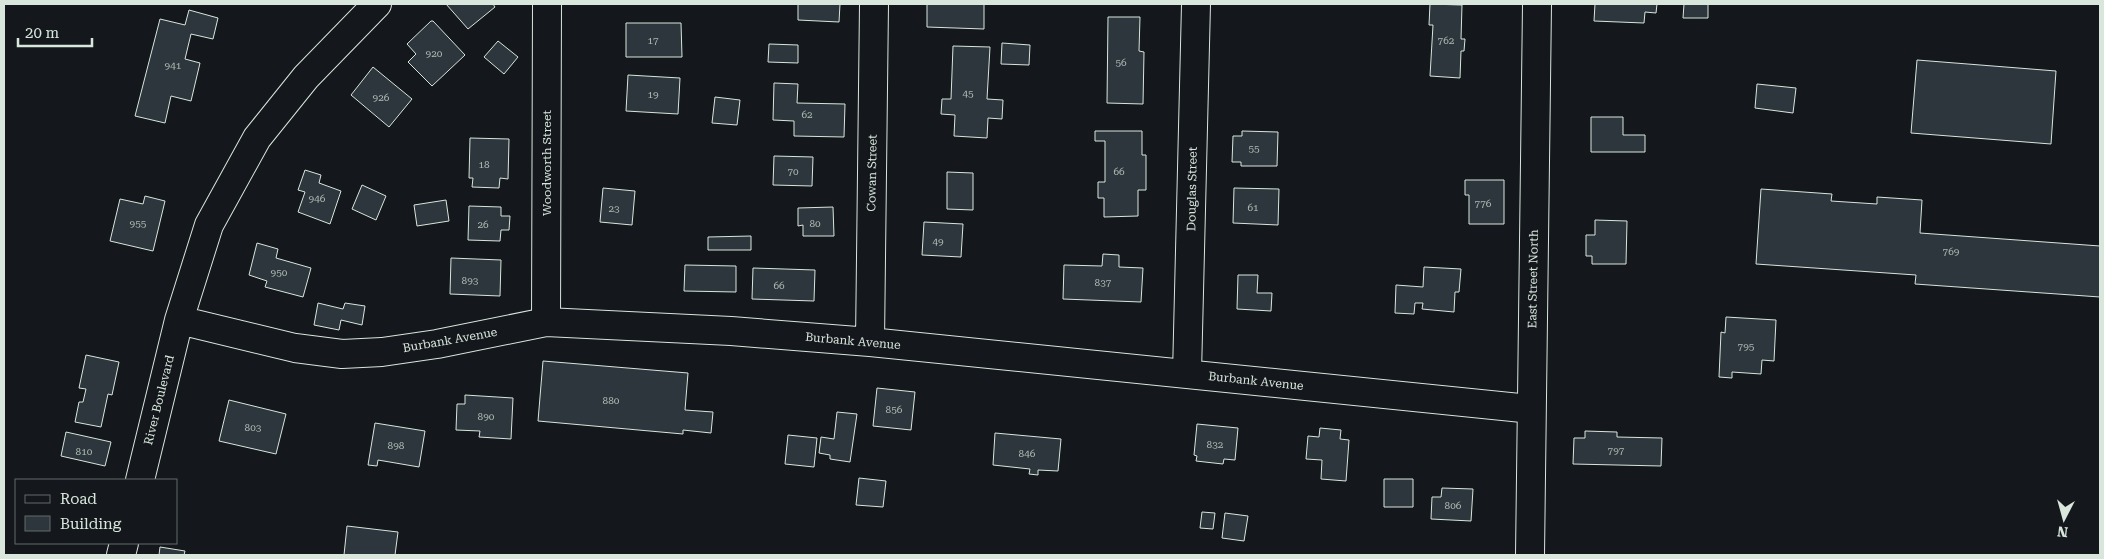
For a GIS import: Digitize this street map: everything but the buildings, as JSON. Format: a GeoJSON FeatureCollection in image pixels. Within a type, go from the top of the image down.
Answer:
{"type":"FeatureCollection","features":[{"type":"Feature","properties":{"kind":"street","name":"River Boulevard"},"geometry":{"type":"LineString","coordinates":[[140,479],[179,320],[209,225],[257,138],[306,77],[377,4]]}},
{"type":"Feature","properties":{"kind":"street","name":"Woodworth Street"},"geometry":{"type":"LineString","coordinates":[[546,322],[547,4]]}},
{"type":"Feature","properties":{"kind":"street","name":"Cowan Street"},"geometry":{"type":"LineString","coordinates":[[870,342],[874,4]]}},
{"type":"Feature","properties":{"kind":"street","name":"Douglas Street"},"geometry":{"type":"LineString","coordinates":[[1187,374],[1196,4]]}},
{"type":"Feature","properties":{"kind":"street","name":"East Street North"},"geometry":{"type":"LineString","coordinates":[[1530,555],[1537,4]]}},
{"type":"Feature","properties":{"kind":"street","name":"Burbank Avenue"},"geometry":{"type":"LineString","coordinates":[[179,320],[295,348],[342,354],[382,352],[437,344],[546,322],[731,331],[870,342],[1531,408]]}}]}
